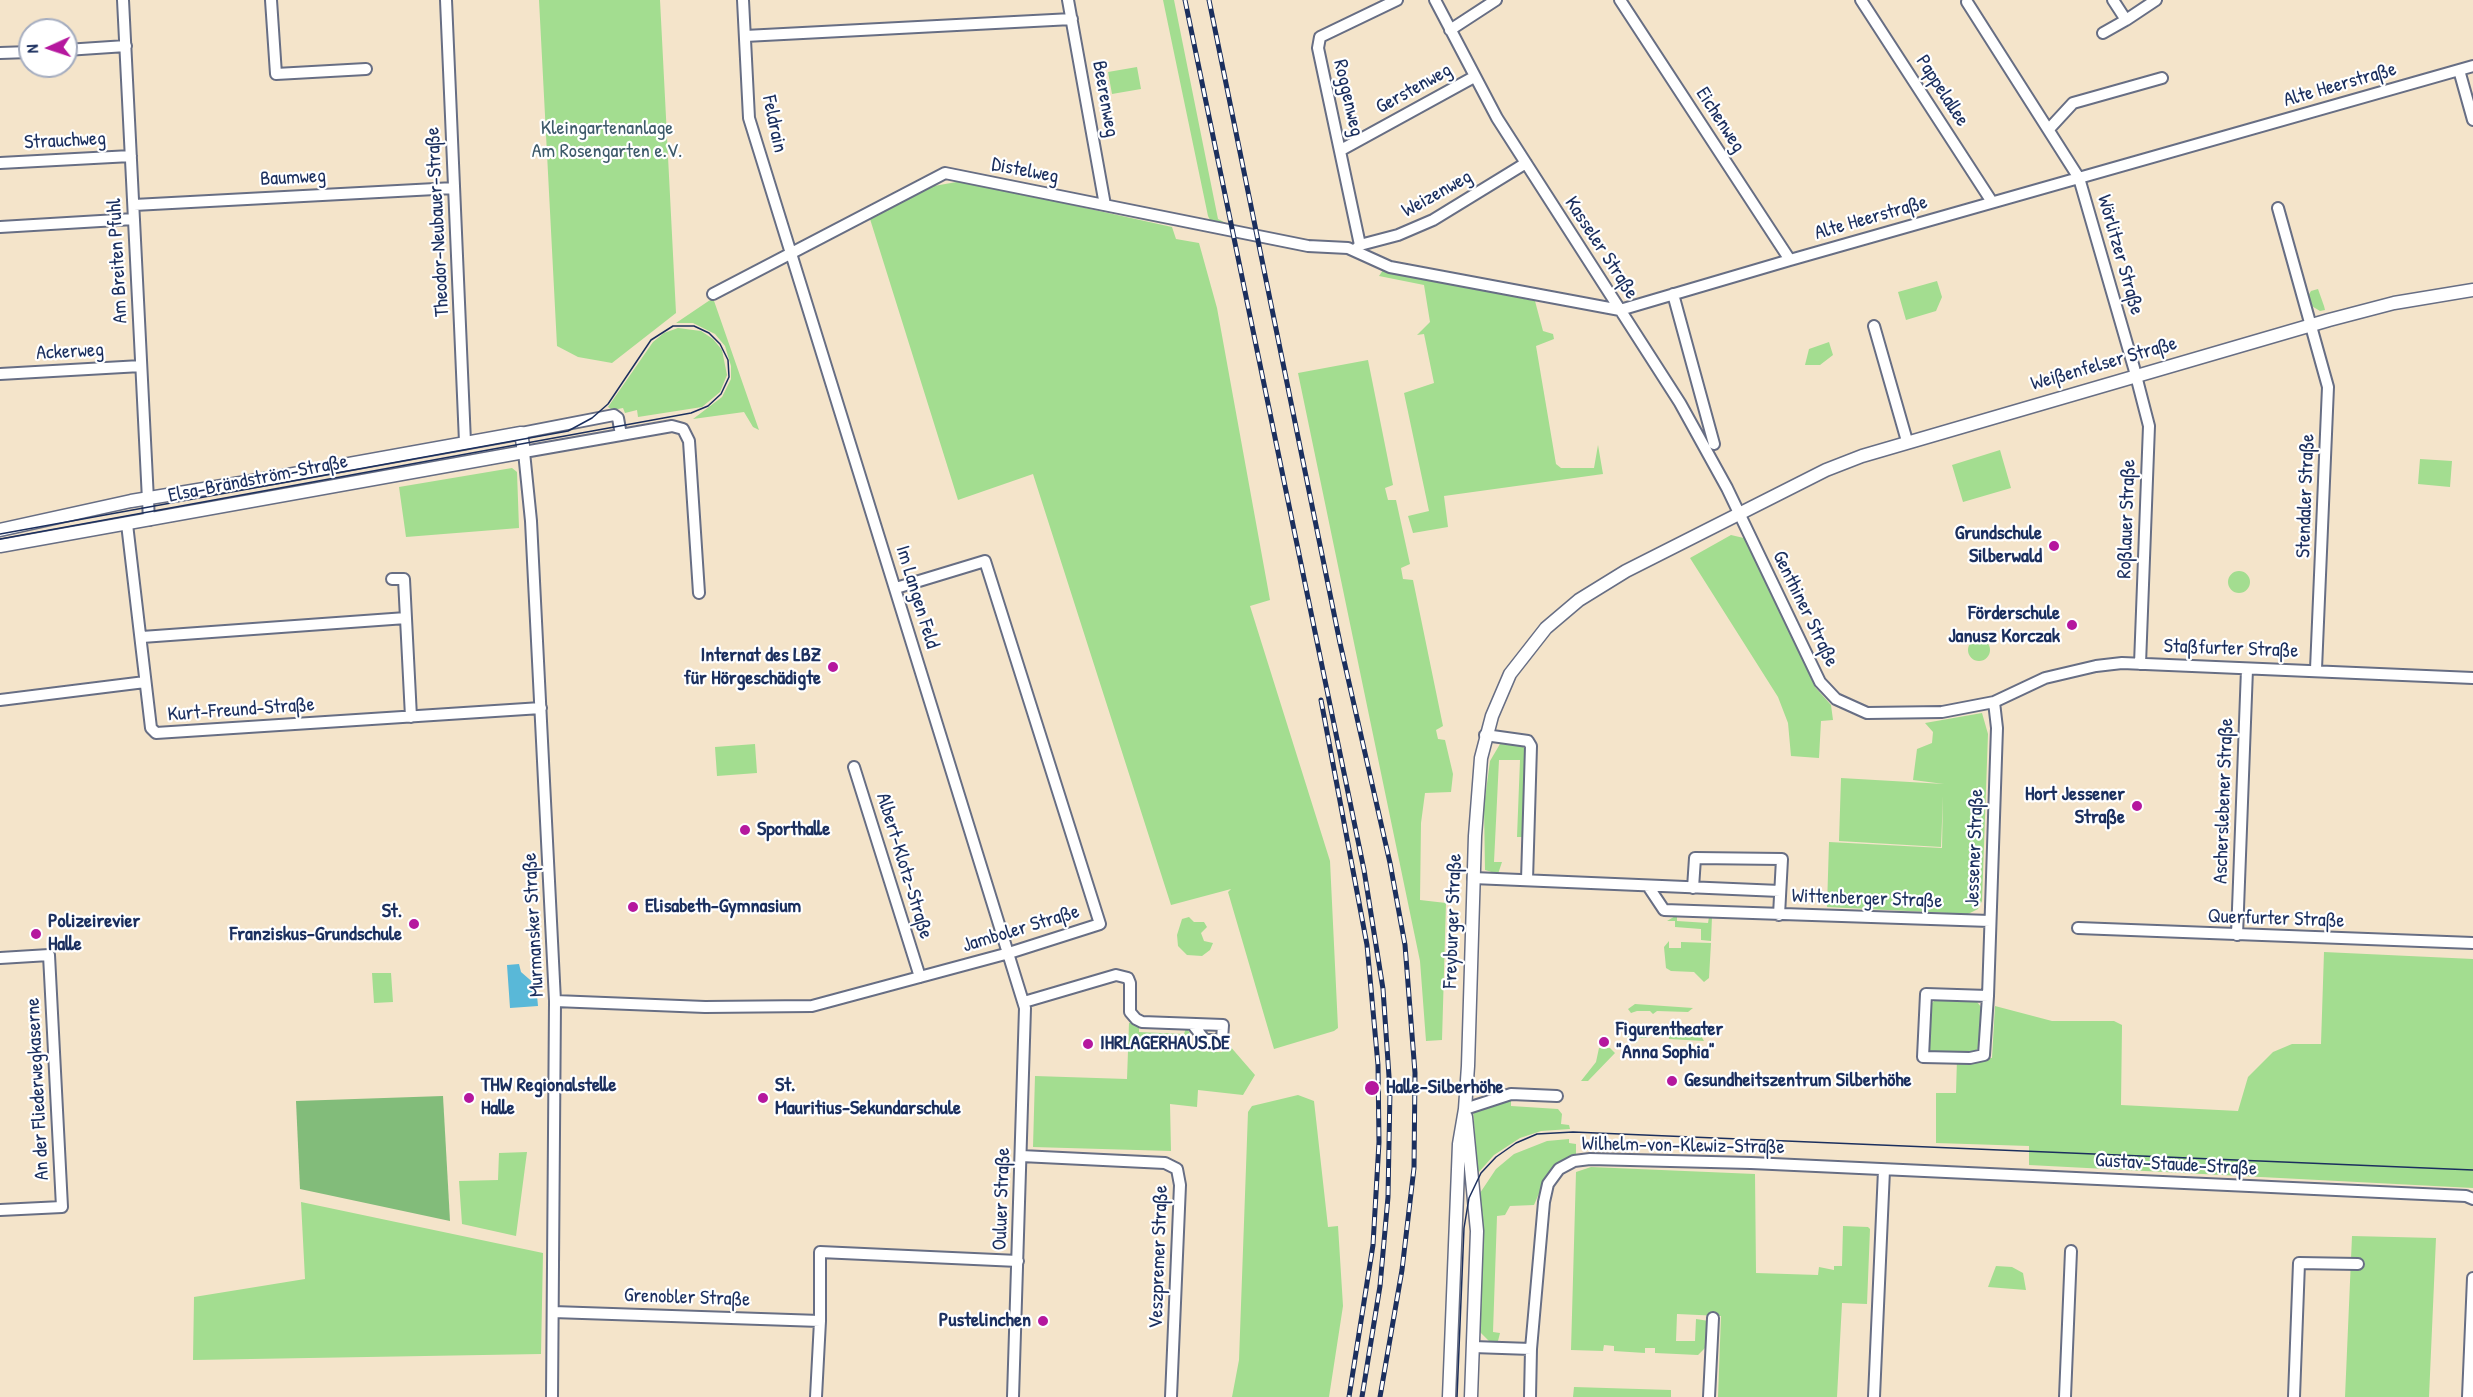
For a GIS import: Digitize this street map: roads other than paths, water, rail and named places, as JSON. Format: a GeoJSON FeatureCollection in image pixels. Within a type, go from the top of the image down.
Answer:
{"type":"FeatureCollection","features":[{"type":"Feature","properties":{"kind":"street","name":"Am Breiten Pfuhl"},"geometry":{"type":"LineString","coordinates":[[123,0],[149,520]]}},
{"type":"Feature","properties":{"kind":"street"},"geometry":{"type":"LineString","coordinates":[[270,0],[276,74],[366,69]]}},
{"type":"Feature","properties":{"kind":"street","name":"Theodor-Neubauer-Straße"},"geometry":{"type":"LineString","coordinates":[[446,0],[465,442]]}},
{"type":"Feature","properties":{"kind":"street","name":"Feldrain"},"geometry":{"type":"LineString","coordinates":[[743,0],[750,118],[791,253]]}},
{"type":"Feature","properties":{"kind":"street","name":"Beerenweg"},"geometry":{"type":"LineString","coordinates":[[1068,0],[1105,205]]}},
{"type":"Feature","properties":{"kind":"street","name":"Roggenweg"},"geometry":{"type":"LineString","coordinates":[[1358,247],[1341,150],[1318,48],[1320,37],[1398,0]]}},
{"type":"Feature","properties":{"kind":"street","name":"Kasseler Straße"},"geometry":{"type":"LineString","coordinates":[[1435,0],[1474,77],[1526,164],[1680,403],[1739,515]]}},
{"type":"Feature","properties":{"kind":"street"},"geometry":{"type":"LineString","coordinates":[[1450,30],[1496,0]]}},
{"type":"Feature","properties":{"kind":"street","name":"Eichenweg"},"geometry":{"type":"LineString","coordinates":[[1620,0],[1790,260]]}},
{"type":"Feature","properties":{"kind":"street","name":"Pappelallee"},"geometry":{"type":"LineString","coordinates":[[1861,0],[1992,202]]}},
{"type":"Feature","properties":{"kind":"street"},"geometry":{"type":"LineString","coordinates":[[2113,0],[2126,20]]}},
{"type":"Feature","properties":{"kind":"street"},"geometry":{"type":"LineString","coordinates":[[2103,33],[2156,0]]}},
{"type":"Feature","properties":{"kind":"street"},"geometry":{"type":"LineString","coordinates":[[1967,2],[2079,178]]}},
{"type":"Feature","properties":{"kind":"street"},"geometry":{"type":"LineString","coordinates":[[745,36],[1072,19]]}},
{"type":"Feature","properties":{"kind":"street"},"geometry":{"type":"LineString","coordinates":[[78,49],[126,46]]}},
{"type":"Feature","properties":{"kind":"street"},"geometry":{"type":"LineString","coordinates":[[0,53],[18,52]]}},
{"type":"Feature","properties":{"kind":"street","name":"Alte Heerstraße"},"geometry":{"type":"LineString","coordinates":[[1358,247],[1390,267],[1620,310],[2473,66]]}},
{"type":"Feature","properties":{"kind":"street"},"geometry":{"type":"LineString","coordinates":[[2458,70],[2473,120]]}},
{"type":"Feature","properties":{"kind":"street","name":"Gerstenweg"},"geometry":{"type":"LineString","coordinates":[[1341,150],[1474,77]]}},
{"type":"Feature","properties":{"kind":"street"},"geometry":{"type":"LineString","coordinates":[[2049,129],[2073,103],[2162,78]]}},
{"type":"Feature","properties":{"kind":"street","name":"Strauchweg"},"geometry":{"type":"LineString","coordinates":[[0,163],[131,156]]}},
{"type":"Feature","properties":{"kind":"street","name":"Weizenweg"},"geometry":{"type":"LineString","coordinates":[[1358,247],[1398,235],[1433,220],[1526,164]]}},
{"type":"Feature","properties":{"kind":"street","name":"Distelweg"},"geometry":{"type":"LineString","coordinates":[[713,294],[945,173],[1308,246],[1358,247]]}},
{"type":"Feature","properties":{"kind":"street","name":"Wörlitzer Straße"},"geometry":{"type":"LineString","coordinates":[[2079,178],[2136,376]]}},
{"type":"Feature","properties":{"kind":"street","name":"Baumweg"},"geometry":{"type":"LineString","coordinates":[[134,204],[454,188]]}},
{"type":"Feature","properties":{"kind":"street"},"geometry":{"type":"LineString","coordinates":[[2278,208],[2312,325]]}},
{"type":"Feature","properties":{"kind":"street"},"geometry":{"type":"LineString","coordinates":[[0,227],[134,219]]}},
{"type":"Feature","properties":{"kind":"street","name":"Im Langen Feld"},"geometry":{"type":"LineString","coordinates":[[791,253],[1009,953]]}},
{"type":"Feature","properties":{"kind":"street","name":"Weißenfelser Straße"},"geometry":{"type":"LineString","coordinates":[[1739,515],[1827,470],[1907,441],[2394,303],[2473,290]]}},
{"type":"Feature","properties":{"kind":"street"},"geometry":{"type":"LineString","coordinates":[[1673,294],[1714,444]]}},
{"type":"Feature","properties":{"kind":"street","name":"Stendaler Straße"},"geometry":{"type":"LineString","coordinates":[[2312,325],[2328,387],[2316,669]]}},
{"type":"Feature","properties":{"kind":"street"},"geometry":{"type":"LineString","coordinates":[[1874,326],[1907,441]]}},
{"type":"Feature","properties":{"kind":"street","name":"Ackerweg"},"geometry":{"type":"LineString","coordinates":[[0,374],[141,366]]}},
{"type":"Feature","properties":{"kind":"street","name":"Roßlauer Straße"},"geometry":{"type":"LineString","coordinates":[[2136,376],[2149,426],[2140,664]]}},
{"type":"Feature","properties":{"kind":"street","name":"Elsa-Brändström-Straße"},"geometry":{"type":"LineString","coordinates":[[0,530],[148,498],[614,415],[618,418],[621,435]]}},
{"type":"Feature","properties":{"kind":"street","name":"Elsa-Brändström-Straße"},"geometry":{"type":"LineString","coordinates":[[0,546],[676,426],[686,433],[699,593]]}},
{"type":"Feature","properties":{"kind":"street"},"geometry":{"type":"LineString","coordinates":[[521,433],[524,452]]}},
{"type":"Feature","properties":{"kind":"street"},"geometry":{"type":"LineString","coordinates":[[465,442],[468,462]]}},
{"type":"Feature","properties":{"kind":"street","name":"Murmansker Straße"},"geometry":{"type":"LineString","coordinates":[[524,452],[531,520],[555,1001],[552,1397]]}},
{"type":"Feature","properties":{"kind":"street","name":"Genthiner Straße"},"geometry":{"type":"LineString","coordinates":[[1739,515],[1820,682],[1836,699],[1867,714],[1898,715],[1942,712],[1994,702]]}},
{"type":"Feature","properties":{"kind":"street","name":"Freyburger Straße"},"geometry":{"type":"LineString","coordinates":[[1449,1397],[1459,1144],[1465,1109],[1477,794],[1485,735],[1510,674],[1531,644],[1558,616],[1626,571],[1739,515]]}},
{"type":"Feature","properties":{"kind":"street","name":"Kurt-Freund-Straße"},"geometry":{"type":"LineString","coordinates":[[127,524],[151,728],[156,733],[541,708]]}},
{"type":"Feature","properties":{"kind":"street","name":"Jamboler Straße"},"geometry":{"type":"LineString","coordinates":[[555,1001],[705,1007],[812,1006],[1009,953],[1100,924],[985,561],[896,588]]}},
{"type":"Feature","properties":{"kind":"street"},"geometry":{"type":"LineString","coordinates":[[392,579],[404,579],[411,717]]}},
{"type":"Feature","properties":{"kind":"street"},"geometry":{"type":"LineString","coordinates":[[142,637],[406,618]]}},
{"type":"Feature","properties":{"kind":"street","name":"Staßfurter Straße"},"geometry":{"type":"LineString","coordinates":[[1994,702],[2045,678],[2096,666],[2140,664],[2247,669],[2316,669],[2473,678]]}},
{"type":"Feature","properties":{"kind":"street","name":"Ascherslebener Straße"},"geometry":{"type":"LineString","coordinates":[[2237,935],[2247,669]]}},
{"type":"Feature","properties":{"kind":"street"},"geometry":{"type":"LineString","coordinates":[[0,700],[145,682]]}},
{"type":"Feature","properties":{"kind":"street","name":"Jessener Straße"},"geometry":{"type":"LineString","coordinates":[[1988,996],[1926,994],[1923,1057],[1970,1058],[1984,1055],[1988,996],[1997,728],[1994,702]]}},
{"type":"Feature","properties":{"kind":"street"},"geometry":{"type":"LineString","coordinates":[[1485,735],[1528,741],[1531,746],[1527,880]]}},
{"type":"Feature","properties":{"kind":"street","name":"Albert-Klotz-Straße"},"geometry":{"type":"LineString","coordinates":[[854,767],[920,977]]}},
{"type":"Feature","properties":{"kind":"street","name":"Wittenberger Straße"},"geometry":{"type":"LineString","coordinates":[[1693,888],[1695,858],[1782,859],[1779,915]]}},
{"type":"Feature","properties":{"kind":"street","name":"Wittenberger Straße"},"geometry":{"type":"LineString","coordinates":[[1473,878],[1780,891]]}},
{"type":"Feature","properties":{"kind":"street","name":"Wittenberger Straße"},"geometry":{"type":"LineString","coordinates":[[1648,886],[1664,910],[1990,921]]}},
{"type":"Feature","properties":{"kind":"street","name":"Querfurter Straße"},"geometry":{"type":"LineString","coordinates":[[2078,928],[2473,943]]}},
{"type":"Feature","properties":{"kind":"street","name":"Ouluer Straße"},"geometry":{"type":"LineString","coordinates":[[1009,953],[1024,1002],[1027,1027],[1013,1397]]}},
{"type":"Feature","properties":{"kind":"street","name":"An der Fliederwegkaserne"},"geometry":{"type":"LineString","coordinates":[[0,958],[49,955],[62,1207],[0,1210]]}},
{"type":"Feature","properties":{"kind":"street"},"geometry":{"type":"LineString","coordinates":[[1024,1002],[1116,975],[1128,978],[1130,1012],[1136,1019],[1142,1022],[1193,1024]]}},
{"type":"Feature","properties":{"kind":"street"},"geometry":{"type":"LineString","coordinates":[[1465,1109],[1511,1094],[1557,1096]]}},
{"type":"Feature","properties":{"kind":"street","name":"Freyburger Straße"},"geometry":{"type":"LineString","coordinates":[[1465,1109],[1477,1224],[1471,1397]]}},
{"type":"Feature","properties":{"kind":"street","name":"Veszpremer Straße"},"geometry":{"type":"LineString","coordinates":[[1021,1156],[1165,1163],[1177,1169],[1180,1185],[1171,1397]]}},
{"type":"Feature","properties":{"kind":"street","name":"Wilhelm-von-Klewiz-Straße"},"geometry":{"type":"LineString","coordinates":[[1530,1397],[1531,1349],[1544,1202],[1548,1184],[1559,1169],[1574,1161],[1590,1159],[1884,1170]]}},
{"type":"Feature","properties":{"kind":"street"},"geometry":{"type":"LineString","coordinates":[[1874,1397],[1884,1170]]}},
{"type":"Feature","properties":{"kind":"street","name":"Gustav-Staude-Straße"},"geometry":{"type":"LineString","coordinates":[[1884,1170],[2470,1197]]}},
{"type":"Feature","properties":{"kind":"street"},"geometry":{"type":"LineString","coordinates":[[2065,1397],[2072,1251]]}},
{"type":"Feature","properties":{"kind":"street"},"geometry":{"type":"LineString","coordinates":[[816,1397],[820,1321],[820,1252],[1018,1261]]}},
{"type":"Feature","properties":{"kind":"street"},"geometry":{"type":"LineString","coordinates":[[2294,1397],[2299,1263],[2358,1264]]}},
{"type":"Feature","properties":{"kind":"street"},"geometry":{"type":"LineString","coordinates":[[2468,1397],[2473,1278]]}},
{"type":"Feature","properties":{"kind":"street","name":"Grenobler Straße"},"geometry":{"type":"LineString","coordinates":[[553,1312],[820,1321]]}},
{"type":"Feature","properties":{"kind":"street"},"geometry":{"type":"LineString","coordinates":[[1709,1397],[1713,1318]]}},
{"type":"Feature","properties":{"kind":"street"},"geometry":{"type":"LineString","coordinates":[[1473,1347],[1531,1349]]}},
{"type":"Feature","properties":{"kind":"water"},"geometry":{"type":"Polygon","coordinates":[[[519,964],[521,972],[536,985],[538,1006],[510,1008],[507,965],[519,964]]]}},
{"type":"Feature","properties":{"kind":"tram line"},"geometry":{"type":"LineString","coordinates":[[0,534],[568,431],[592,418],[608,404],[651,340],[673,326],[694,326],[709,333],[720,344],[728,360],[729,377],[721,394],[708,406],[691,413],[0,539]]}},
{"type":"Feature","properties":{"kind":"tram line"},"geometry":{"type":"LineString","coordinates":[[1457,1397],[1464,1228],[1469,1198],[1481,1173],[1496,1157],[1516,1143],[1537,1134],[1573,1132],[2473,1170]]}},
{"type":"Feature","properties":{"kind":"railway"},"geometry":{"type":"LineString","coordinates":[[1185,0],[1364,870],[1383,989],[1390,1091],[1388,1197],[1380,1286],[1362,1397]]}},
{"type":"Feature","properties":{"kind":"railway"},"geometry":{"type":"LineString","coordinates":[[1209,0],[1340,643],[1390,863],[1405,945],[1415,1073],[1414,1168],[1402,1270],[1380,1397]]}},
{"type":"Feature","properties":{"kind":"railway"},"geometry":{"type":"LineString","coordinates":[[1321,700],[1367,945],[1378,1065],[1379,1142],[1373,1245],[1349,1397]]}},
{"type":"Feature","properties":{"kind":"place","name":"Grundschule Silberwald"},"geometry":{"type":"Point","coordinates":[2054,546]}},
{"type":"Feature","properties":{"kind":"place","name":"Förderschule Janusz Korczak"},"geometry":{"type":"Point","coordinates":[2072,625]}},
{"type":"Feature","properties":{"kind":"place","name":"Internat des LBZ für Hörgeschädigte"},"geometry":{"type":"Point","coordinates":[833,667]}},
{"type":"Feature","properties":{"kind":"place","name":"Hort Jessener Straße"},"geometry":{"type":"Point","coordinates":[2137,806]}},
{"type":"Feature","properties":{"kind":"place","name":"Sporthalle"},"geometry":{"type":"Point","coordinates":[745,830]}},
{"type":"Feature","properties":{"kind":"place","name":"Elisabeth-Gymnasium"},"geometry":{"type":"Point","coordinates":[633,907]}},
{"type":"Feature","properties":{"kind":"place","name":"St. Franziskus-Grundschule"},"geometry":{"type":"Point","coordinates":[414,924]}},
{"type":"Feature","properties":{"kind":"place","name":"Polizeirevier Halle"},"geometry":{"type":"Point","coordinates":[36,934]}},
{"type":"Feature","properties":{"kind":"place","name":"Figurentheater \"Anna Sophia\""},"geometry":{"type":"Point","coordinates":[1604,1042]}},
{"type":"Feature","properties":{"kind":"place","name":"IHRLAGERHAUS.DE"},"geometry":{"type":"Point","coordinates":[1088,1044]}},
{"type":"Feature","properties":{"kind":"place","name":"Gesundheitszentrum Silberhöhe"},"geometry":{"type":"Point","coordinates":[1672,1081]}},
{"type":"Feature","properties":{"kind":"place","name":"Halle-Silberhöhe"},"geometry":{"type":"Point","coordinates":[1372,1088]}},
{"type":"Feature","properties":{"kind":"place","name":"THW Regionalstelle Halle"},"geometry":{"type":"Point","coordinates":[469,1098]}},
{"type":"Feature","properties":{"kind":"place","name":"St. Mauritius-Sekundarschule"},"geometry":{"type":"Point","coordinates":[763,1098]}},
{"type":"Feature","properties":{"kind":"place","name":"Pustelinchen"},"geometry":{"type":"Point","coordinates":[1043,1321]}},
{"type":"Feature","properties":{"kind":"park label","name":"Kleingartenanlage Am Rosengarten e.V."},"geometry":{"type":"Point","coordinates":[607,140]}}]}
